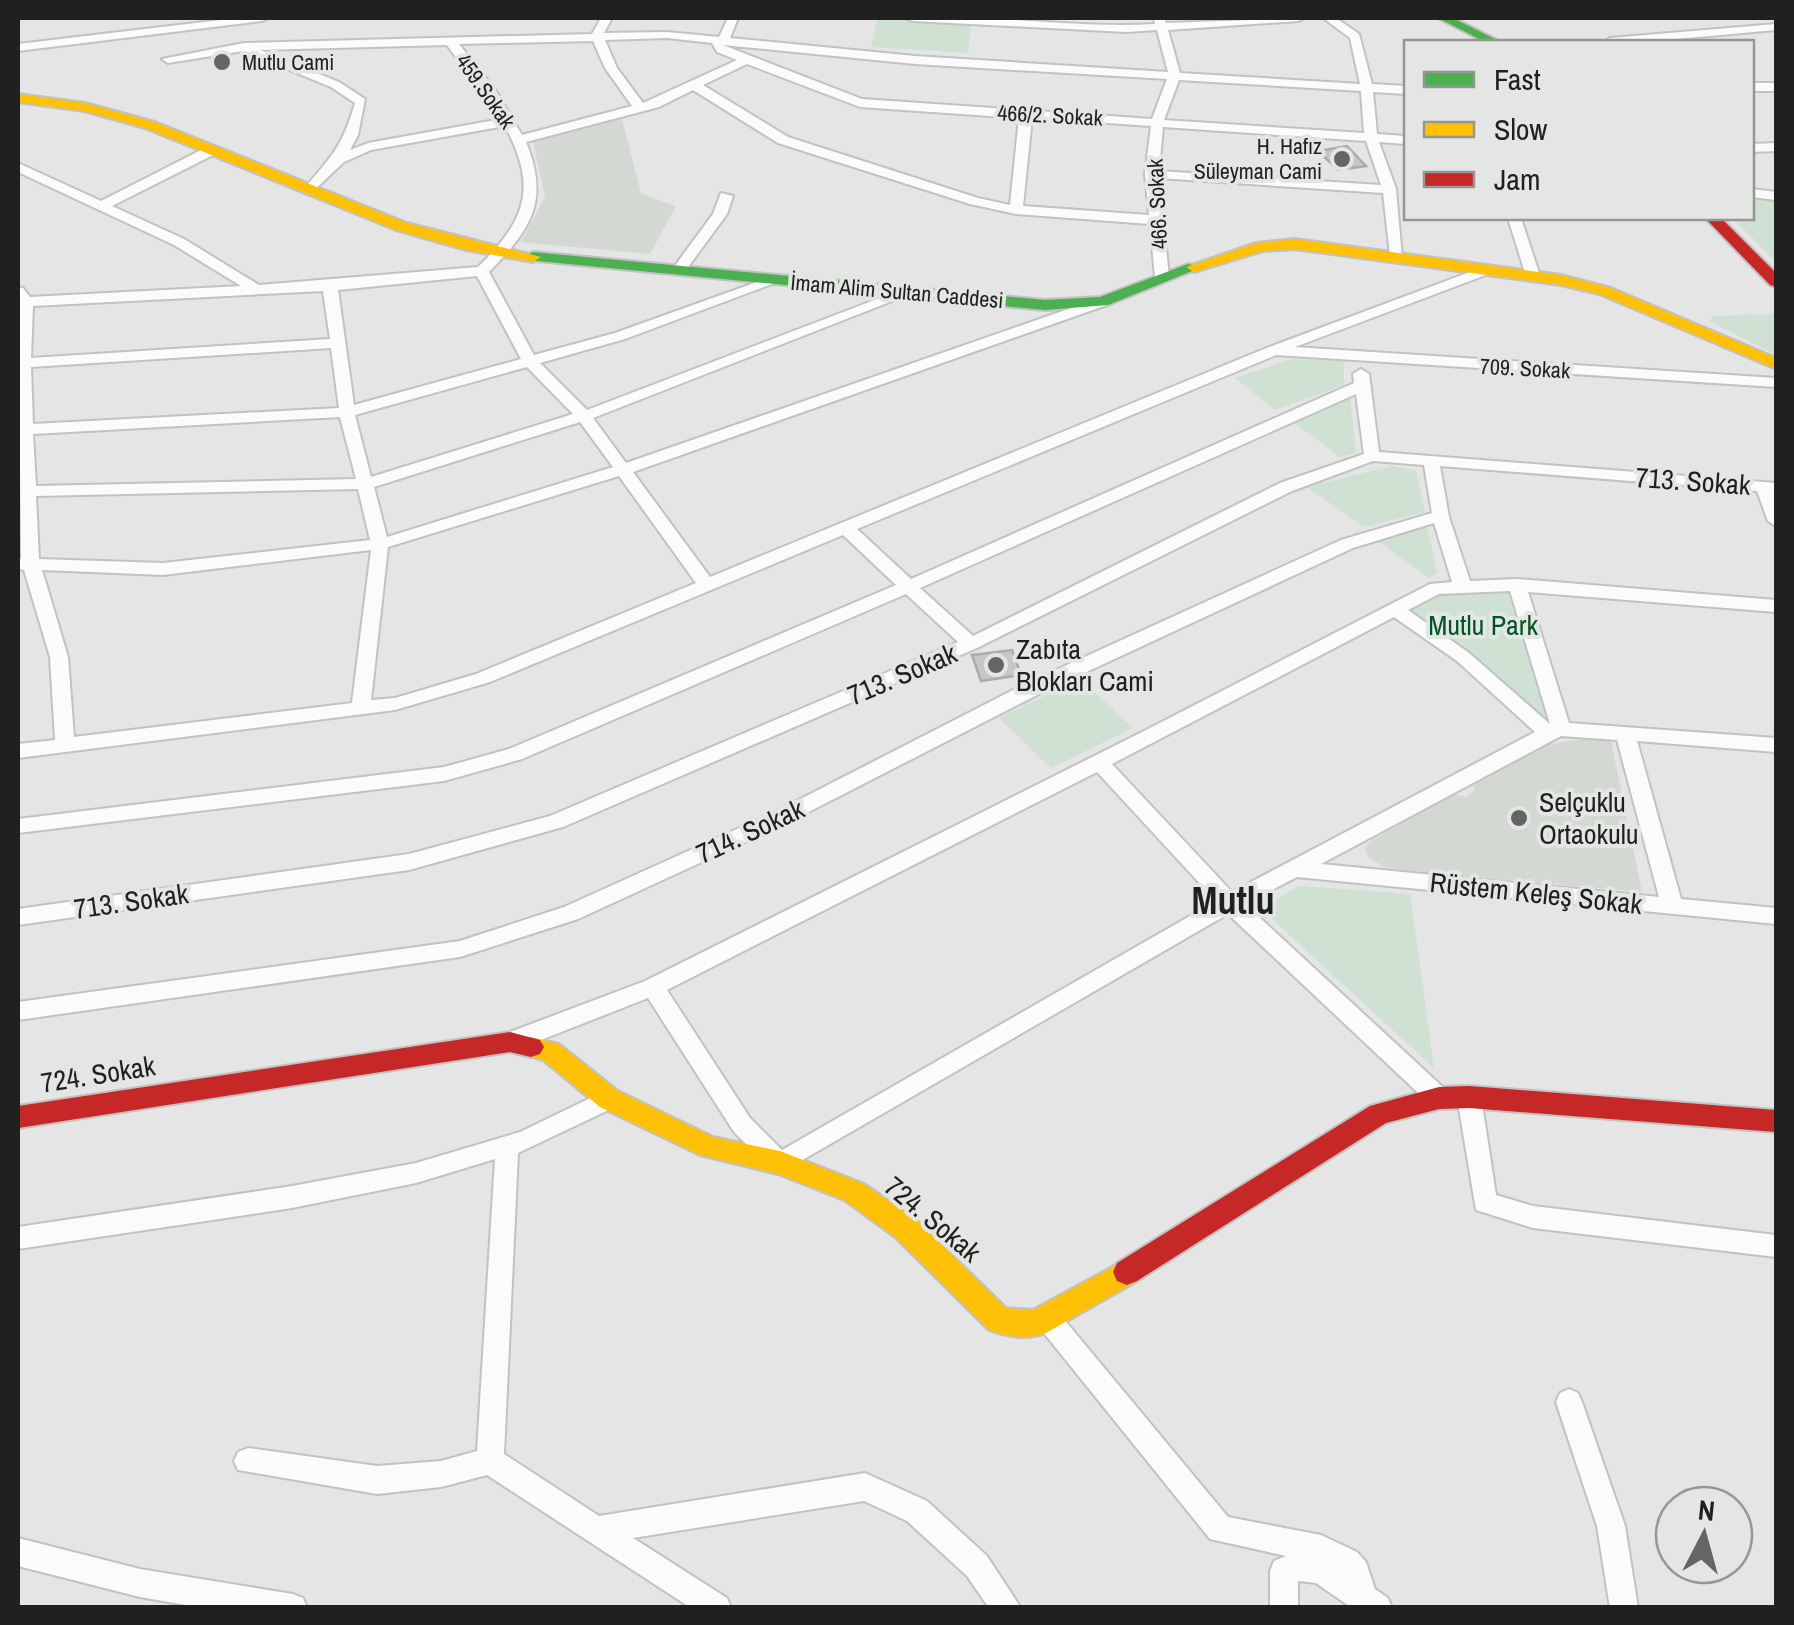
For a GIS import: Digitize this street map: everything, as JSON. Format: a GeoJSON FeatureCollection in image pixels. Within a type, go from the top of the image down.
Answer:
{"type":"FeatureCollection","features":[{"type":"Feature","properties":{"kind":"street"},"geometry":{"type":"LineString","coordinates":[[18,48],[152,24],[262,18]]}},
{"type":"Feature","properties":{"kind":"street"},"geometry":{"type":"LineString","coordinates":[[596,36],[606,18]]}},
{"type":"Feature","properties":{"kind":"street"},"geometry":{"type":"LineString","coordinates":[[724,38],[733,18]]}},
{"type":"Feature","properties":{"kind":"street"},"geometry":{"type":"LineString","coordinates":[[912,18],[1088,28],[1299,18]]}},
{"type":"Feature","properties":{"kind":"street"},"geometry":{"type":"LineString","coordinates":[[1329,18],[1354,36],[1367,87],[1371,137],[1389,190],[1396,255]]}},
{"type":"Feature","properties":{"kind":"street"},"geometry":{"type":"LineString","coordinates":[[1444,18],[1490,40]]}},
{"type":"Feature","properties":{"kind":"street"},"geometry":{"type":"LineString","coordinates":[[1764,18],[1776,26]]}},
{"type":"Feature","properties":{"kind":"street"},"geometry":{"type":"LineString","coordinates":[[233,19],[233,33],[244,47],[271,62],[333,83],[361,102],[352,135],[339,159],[309,191]]}},
{"type":"Feature","properties":{"kind":"street"},"geometry":{"type":"LineString","coordinates":[[1161,22],[1175,75]]}},
{"type":"Feature","properties":{"kind":"street"},"geometry":{"type":"LineString","coordinates":[[1619,40],[1656,32],[1776,26]]}},
{"type":"Feature","properties":{"kind":"street"},"geometry":{"type":"LineString","coordinates":[[596,36],[611,68],[640,108]]}},
{"type":"Feature","properties":{"kind":"street"},"geometry":{"type":"LineString","coordinates":[[168,59],[244,47],[596,36],[724,38],[914,60],[1404,90]]}},
{"type":"Feature","properties":{"kind":"street","name":"466/2. Sokak"},"geometry":{"type":"LineString","coordinates":[[724,38],[716,45],[744,61],[860,102],[1404,140]]}},
{"type":"Feature","properties":{"kind":"street","name":"459.Sokak"},"geometry":{"type":"LineString","coordinates":[[449,40],[477,72],[520,140],[531,203],[501,254],[482,271]]}},
{"type":"Feature","properties":{"kind":"street"},"geometry":{"type":"LineString","coordinates":[[520,140],[640,108],[744,61]]}},
{"type":"Feature","properties":{"kind":"street","name":"466. Sokak"},"geometry":{"type":"LineString","coordinates":[[1162,277],[1152,174],[1158,120],[1175,75]]}},
{"type":"Feature","properties":{"kind":"street"},"geometry":{"type":"LineString","coordinates":[[692,84],[783,140],[975,201],[1016,210],[1157,220]]}},
{"type":"Feature","properties":{"kind":"street","name":"İmam Alim Sultan Caddesi"},"geometry":{"type":"LineString","coordinates":[[18,98],[69,101],[148,124],[393,224],[501,254],[1044,305],[1102,302],[1162,277],[1262,246],[1295,244],[1396,255],[1604,291],[1776,364]]}},
{"type":"Feature","properties":{"kind":"street"},"geometry":{"type":"LineString","coordinates":[[1016,210],[1026,114]]}},
{"type":"Feature","properties":{"kind":"street"},"geometry":{"type":"LineString","coordinates":[[339,159],[399,139],[506,122]]}},
{"type":"Feature","properties":{"kind":"street"},"geometry":{"type":"LineString","coordinates":[[103,205],[210,151]]}},
{"type":"Feature","properties":{"kind":"street"},"geometry":{"type":"LineString","coordinates":[[18,167],[178,242],[255,288]]}},
{"type":"Feature","properties":{"kind":"street"},"geometry":{"type":"LineString","coordinates":[[1152,174],[1389,190]]}},
{"type":"Feature","properties":{"kind":"street"},"geometry":{"type":"LineString","coordinates":[[678,270],[720,214],[726,196]]}},
{"type":"Feature","properties":{"kind":"street"},"geometry":{"type":"LineString","coordinates":[[1515,220],[1534,276]]}},
{"type":"Feature","properties":{"kind":"street"},"geometry":{"type":"LineString","coordinates":[[1714,220],[1776,282]]}},
{"type":"Feature","properties":{"kind":"street"},"geometry":{"type":"LineString","coordinates":[[18,751],[394,704],[483,678],[1274,350],[1486,270]]}},
{"type":"Feature","properties":{"kind":"street"},"geometry":{"type":"LineString","coordinates":[[65,743],[59,657],[24,563],[28,491],[22,429],[22,297],[330,286],[482,271],[530,362],[584,416],[707,586]]}},
{"type":"Feature","properties":{"kind":"street"},"geometry":{"type":"LineString","coordinates":[[22,429],[347,412],[620,336],[772,281]]}},
{"type":"Feature","properties":{"kind":"street"},"geometry":{"type":"LineString","coordinates":[[330,286],[347,412],[380,544],[361,708]]}},
{"type":"Feature","properties":{"kind":"street"},"geometry":{"type":"LineString","coordinates":[[28,491],[365,484],[584,416],[911,290]]}},
{"type":"Feature","properties":{"kind":"street"},"geometry":{"type":"LineString","coordinates":[[24,563],[162,569],[380,544],[621,470],[1102,302]]}},
{"type":"Feature","properties":{"kind":"street"},"geometry":{"type":"LineString","coordinates":[[21,353],[336,344]]}},
{"type":"Feature","properties":{"kind":"street","name":"709. Sokak"},"geometry":{"type":"LineString","coordinates":[[1274,350],[1363,359],[1776,382]]}},
{"type":"Feature","properties":{"kind":"street"},"geometry":{"type":"LineString","coordinates":[[1363,359],[1360,386],[1372,456]]}},
{"type":"Feature","properties":{"kind":"street"},"geometry":{"type":"LineString","coordinates":[[18,826],[444,774],[515,754],[907,587],[1360,386]]}},
{"type":"Feature","properties":{"kind":"street","name":"713. Sokak"},"geometry":{"type":"LineString","coordinates":[[18,917],[409,862],[556,822],[970,644],[1286,487],[1372,456],[1770,487]]}},
{"type":"Feature","properties":{"kind":"street"},"geometry":{"type":"LineString","coordinates":[[1432,461],[1441,518],[1462,584]]}},
{"type":"Feature","properties":{"kind":"street"},"geometry":{"type":"LineString","coordinates":[[1770,487],[1776,521]]}},
{"type":"Feature","properties":{"kind":"street","name":"714. Sokak"},"geometry":{"type":"LineString","coordinates":[[18,1011],[460,949],[571,914],[784,816],[1030,690],[1347,544],[1420,520],[1441,518]]}},
{"type":"Feature","properties":{"kind":"street"},"geometry":{"type":"LineString","coordinates":[[846,529],[970,644]]}},
{"type":"Feature","properties":{"kind":"street"},"geometry":{"type":"LineString","coordinates":[[510,1042],[653,986],[1436,588],[1462,584],[1517,585],[1776,606]]}},
{"type":"Feature","properties":{"kind":"street"},"geometry":{"type":"LineString","coordinates":[[1517,585],[1555,731]]}},
{"type":"Feature","properties":{"kind":"street"},"geometry":{"type":"LineString","coordinates":[[1394,608],[1555,731]]}},
{"type":"Feature","properties":{"kind":"street"},"geometry":{"type":"LineString","coordinates":[[653,986],[742,1125],[780,1163],[1230,903],[1555,731],[1776,745]]}},
{"type":"Feature","properties":{"kind":"street"},"geometry":{"type":"LineString","coordinates":[[1625,733],[1674,908]]}},
{"type":"Feature","properties":{"kind":"street"},"geometry":{"type":"LineString","coordinates":[[1099,762],[1230,903],[1439,1098]]}},
{"type":"Feature","properties":{"kind":"street","name":"Rüstem Keleş Sokak"},"geometry":{"type":"LineString","coordinates":[[1296,869],[1776,916]]}},
{"type":"Feature","properties":{"kind":"street","name":"724. Sokak"},"geometry":{"type":"LineString","coordinates":[[18,1117],[510,1042],[550,1051],[609,1099],[709,1147],[780,1163],[854,1192],[905,1228],[999,1321],[1036,1324],[1379,1114],[1439,1098],[1469,1097],[1776,1120]]}},
{"type":"Feature","properties":{"kind":"street"},"geometry":{"type":"LineString","coordinates":[[1469,1097],[1485,1202],[1532,1217],[1776,1246]]}},
{"type":"Feature","properties":{"kind":"street"},"geometry":{"type":"LineString","coordinates":[[18,1238],[292,1198],[416,1173],[506,1146],[609,1099]]}},
{"type":"Feature","properties":{"kind":"street"},"geometry":{"type":"LineString","coordinates":[[490,1460],[506,1146]]}},
{"type":"Feature","properties":{"kind":"street"},"geometry":{"type":"LineString","coordinates":[[1048,1319],[1220,1528],[1320,1549],[1348,1562],[1370,1603]]}},
{"type":"Feature","properties":{"kind":"street"},"geometry":{"type":"LineString","coordinates":[[1570,1402],[1611,1526],[1624,1608]]}},
{"type":"Feature","properties":{"kind":"street"},"geometry":{"type":"LineString","coordinates":[[248,1461],[377,1480],[440,1474],[490,1460],[600,1529],[682,1595],[718,1608]]}},
{"type":"Feature","properties":{"kind":"street"},"geometry":{"type":"LineString","coordinates":[[600,1529],[864,1487],[917,1511],[978,1566],[1007,1608]]}},
{"type":"Feature","properties":{"kind":"street"},"geometry":{"type":"LineString","coordinates":[[18,1552],[140,1583],[294,1608]]}},
{"type":"Feature","properties":{"kind":"street"},"geometry":{"type":"LineString","coordinates":[[1284,1608],[1284,1571],[1297,1563],[1317,1566],[1370,1603]]}},
{"type":"Feature","properties":{"kind":"shaded area"},"geometry":{"type":"Polygon","coordinates":[[[622,119],[641,194],[676,206],[650,254],[521,242],[545,197],[533,142],[622,119]]]}},
{"type":"Feature","properties":{"kind":"shaded area","name":"Selçuklu Ortaokulu"},"geometry":{"type":"Polygon","coordinates":[[[1588,738],[1611,741],[1642,892],[1402,870],[1384,867],[1368,857],[1365,848],[1372,840],[1454,794],[1466,797],[1475,790],[1473,784],[1550,744],[1588,738]]]}},
{"type":"Feature","properties":{"kind":"green space"},"geometry":{"type":"Polygon","coordinates":[[[878,18],[971,25],[968,53],[871,47],[878,18]]]}},
{"type":"Feature","properties":{"kind":"green space"},"geometry":{"type":"Polygon","coordinates":[[[1754,198],[1776,200],[1776,262],[1735,220],[1754,220],[1754,198]]]}},
{"type":"Feature","properties":{"kind":"green space"},"geometry":{"type":"Polygon","coordinates":[[[1776,314],[1776,355],[1709,321],[1714,316],[1776,314]]]}},
{"type":"Feature","properties":{"kind":"green space"},"geometry":{"type":"Polygon","coordinates":[[[1292,359],[1344,361],[1344,385],[1275,410],[1235,378],[1292,359]]]}},
{"type":"Feature","properties":{"kind":"green space"},"geometry":{"type":"Polygon","coordinates":[[[1350,398],[1356,453],[1340,457],[1293,422],[1350,398]]]}},
{"type":"Feature","properties":{"kind":"green space"},"geometry":{"type":"Polygon","coordinates":[[[1391,466],[1416,470],[1425,512],[1364,527],[1307,487],[1391,466]]]}},
{"type":"Feature","properties":{"kind":"green space"},"geometry":{"type":"Polygon","coordinates":[[[1427,526],[1437,573],[1429,578],[1377,541],[1427,526]]]}},
{"type":"Feature","properties":{"kind":"green space","name":"Mutlu Park"},"geometry":{"type":"Polygon","coordinates":[[[1508,592],[1545,714],[1536,717],[1409,609],[1442,594],[1508,592]]]}},
{"type":"Feature","properties":{"kind":"green space"},"geometry":{"type":"Polygon","coordinates":[[[1080,679],[1133,728],[1051,768],[999,718],[1080,679]]]}},
{"type":"Feature","properties":{"kind":"green space"},"geometry":{"type":"Polygon","coordinates":[[[1299,886],[1410,894],[1434,1068],[1261,909],[1299,886]]]}},
{"type":"Feature","properties":{"kind":"building","name":"H. Hafız Süleyman Cami"},"geometry":{"type":"Polygon","coordinates":[[[1347,146],[1366,166],[1338,170],[1318,151],[1347,146]]]}},
{"type":"Feature","properties":{"kind":"building","name":"Zabıta Blokları Cami"},"geometry":{"type":"Polygon","coordinates":[[[1012,650],[1021,675],[981,681],[972,655],[1012,650]]]}},
{"type":"Feature","properties":{"kind":"traffic: fast"},"geometry":{"type":"LineString","coordinates":[[1444,18],[1490,40]]}},
{"type":"Feature","properties":{"kind":"traffic: fast"},"geometry":{"type":"LineString","coordinates":[[533,257],[1045,305],[1102,302],[1194,267]]}},
{"type":"Feature","properties":{"kind":"traffic: slow"},"geometry":{"type":"LineString","coordinates":[[18,98],[85,107],[150,125],[401,227],[466,246],[533,257]]}},
{"type":"Feature","properties":{"kind":"traffic: slow"},"geometry":{"type":"LineString","coordinates":[[1194,267],[1262,246],[1295,244],[1561,280],[1605,291],[1776,364]]}},
{"type":"Feature","properties":{"kind":"traffic: slow"},"geometry":{"type":"LineString","coordinates":[[531,1047],[550,1051],[609,1099],[709,1147],[780,1163],[854,1192],[905,1228],[999,1321],[1036,1324],[1127,1272]]}},
{"type":"Feature","properties":{"kind":"traffic: jam"},"geometry":{"type":"LineString","coordinates":[[1715,220],[1776,282]]}},
{"type":"Feature","properties":{"kind":"traffic: jam"},"geometry":{"type":"LineString","coordinates":[[18,1117],[510,1042],[531,1047]]}},
{"type":"Feature","properties":{"kind":"traffic: jam"},"geometry":{"type":"LineString","coordinates":[[1127,1272],[1379,1114],[1439,1098],[1469,1097],[1776,1121]]}},
{"type":"Feature","properties":{"kind":"place","name":"Mutlu Cami"},"geometry":{"type":"Point","coordinates":[222,62]}},
{"type":"Feature","properties":{"kind":"place","name":"H. Hafız Süleyman Cami"},"geometry":{"type":"Point","coordinates":[1342,159]}},
{"type":"Feature","properties":{"kind":"place","name":"Zabıta Blokları Cami"},"geometry":{"type":"Point","coordinates":[996,665]}},
{"type":"Feature","properties":{"kind":"place","name":"Selçuklu Ortaokulu"},"geometry":{"type":"Point","coordinates":[1519,818]}},
{"type":"Feature","properties":{"kind":"district","name":"Mutlu"},"geometry":{"type":"Point","coordinates":[1233,900]}}]}
